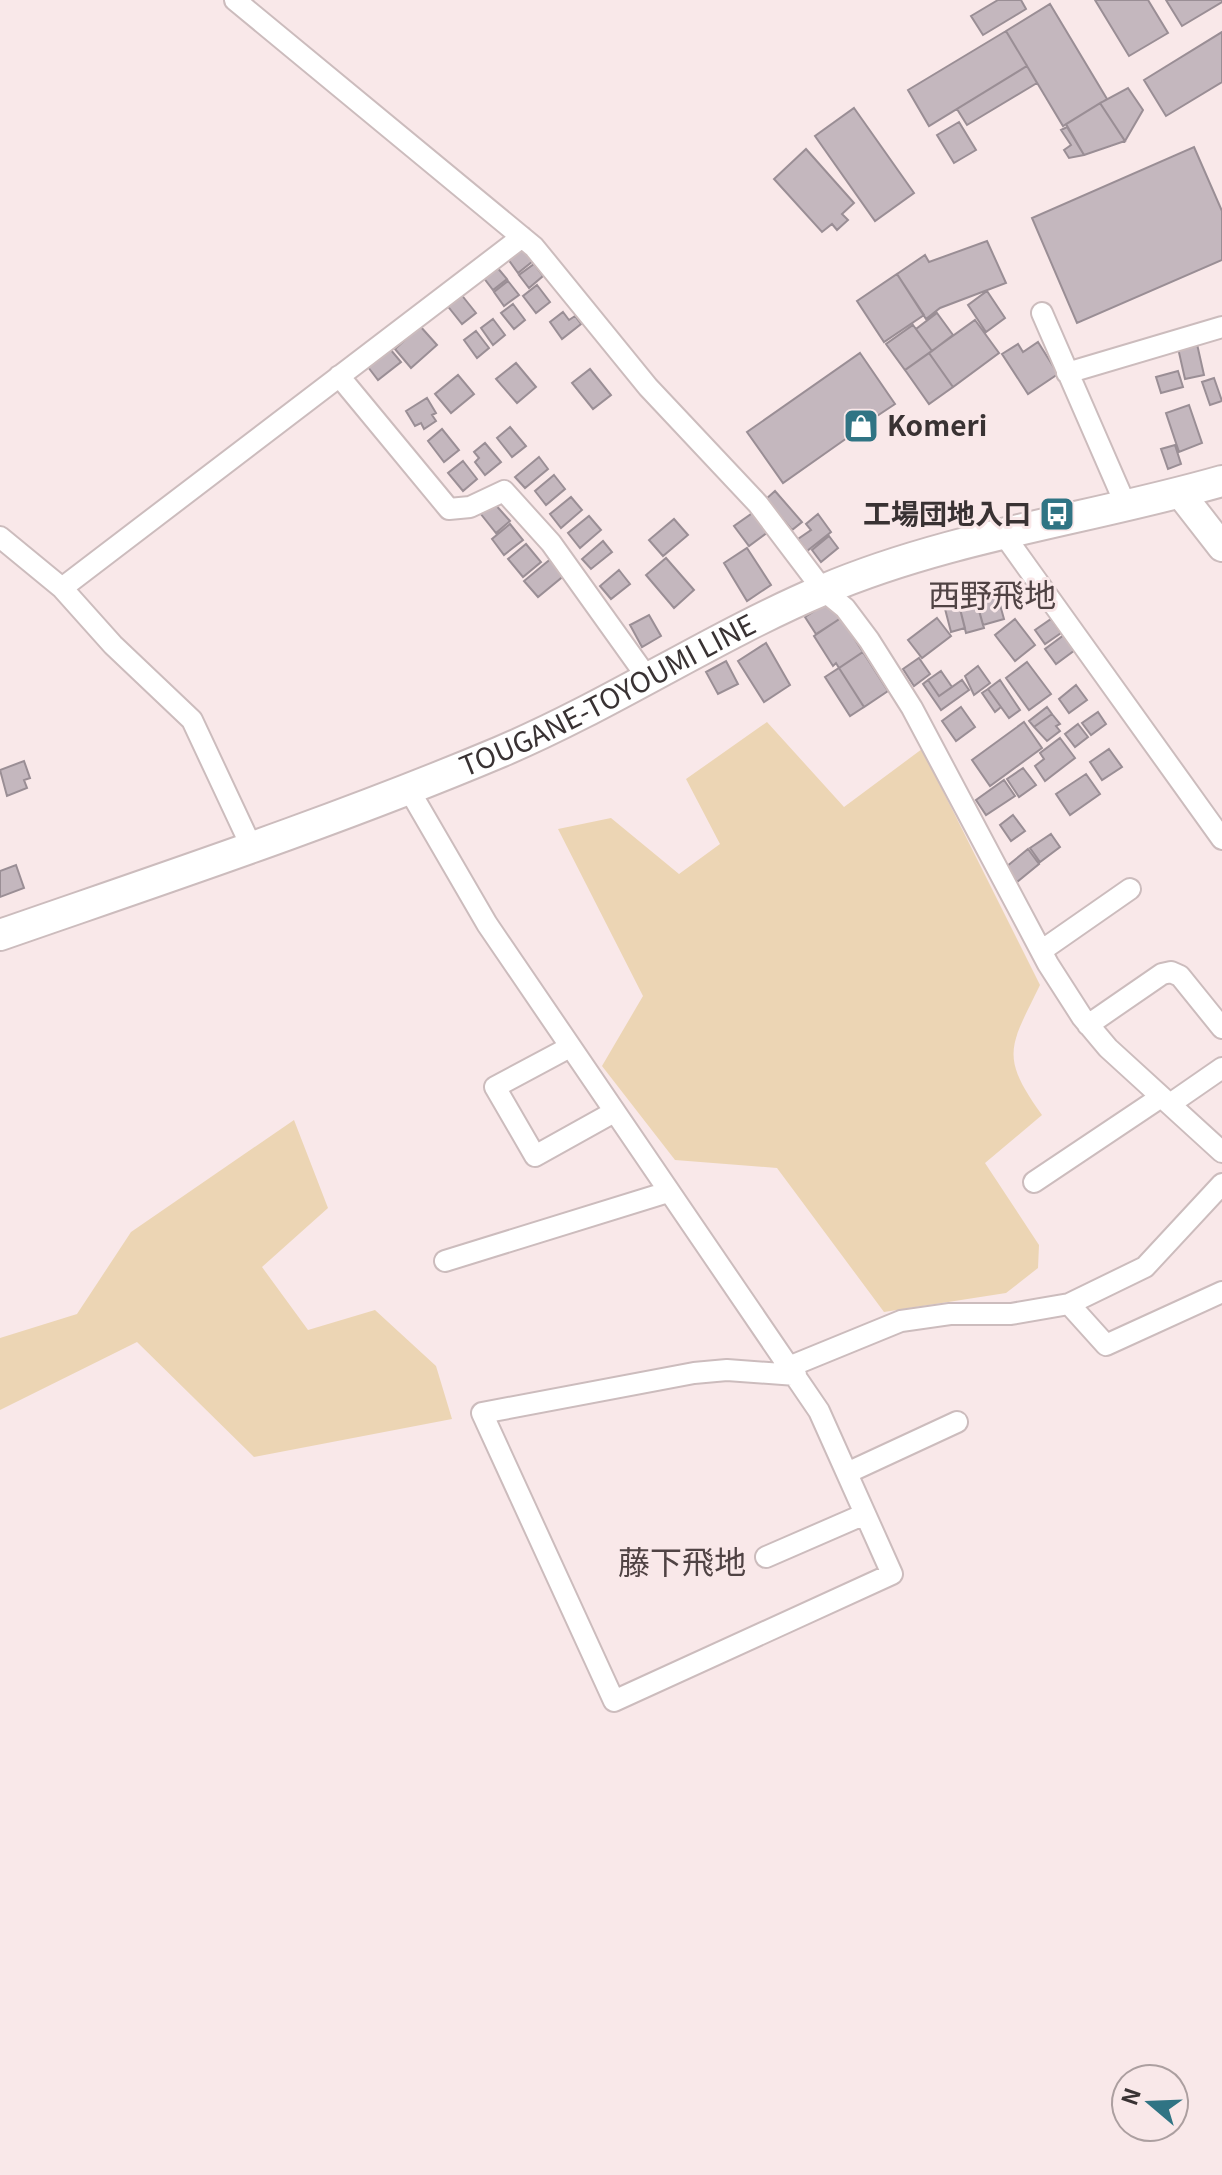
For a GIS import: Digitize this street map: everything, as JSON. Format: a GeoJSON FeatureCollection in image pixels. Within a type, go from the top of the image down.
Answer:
{"type":"FeatureCollection","features":[{"type":"Feature","properties":{"kind":"main road","name":"TOUGANE-TOYOUMI LINE"},"geometry":{"type":"LineString","coordinates":[[0,935],[252,848],[502,751],[649,680],[823,590],[934,551],[1127,508],[1222,481]]}},
{"type":"Feature","properties":{"kind":"street"},"geometry":{"type":"LineString","coordinates":[[235,0],[534,247],[648,387],[758,504],[823,590],[845,608],[869,640],[912,708],[1041,951],[1088,1025],[1222,1152]]}},
{"type":"Feature","properties":{"kind":"street"},"geometry":{"type":"LineString","coordinates":[[62,588],[522,237]]}},
{"type":"Feature","properties":{"kind":"street"},"geometry":{"type":"LineString","coordinates":[[1042,313],[1127,508]]}},
{"type":"Feature","properties":{"kind":"street"},"geometry":{"type":"LineString","coordinates":[[1067,373],[1222,327]]}},
{"type":"Feature","properties":{"kind":"street"},"geometry":{"type":"LineString","coordinates":[[339,376],[449,509],[470,507],[504,491],[551,543],[649,680]]}},
{"type":"Feature","properties":{"kind":"street"},"geometry":{"type":"LineString","coordinates":[[1180,493],[1222,547]]}},
{"type":"Feature","properties":{"kind":"street"},"geometry":{"type":"LineString","coordinates":[[1004,535],[1222,839]]}},
{"type":"Feature","properties":{"kind":"street"},"geometry":{"type":"LineString","coordinates":[[0,537],[62,588],[113,645],[192,720],[252,848]]}},
{"type":"Feature","properties":{"kind":"street"},"geometry":{"type":"LineString","coordinates":[[408,788],[487,924],[793,1370],[819,1411],[892,1574],[614,1701],[482,1413],[694,1373],[793,1370],[901,1321],[950,1314],[1011,1314],[1069,1304],[1145,1267],[1222,1184]]}},
{"type":"Feature","properties":{"kind":"street"},"geometry":{"type":"LineString","coordinates":[[1041,951],[1130,889]]}},
{"type":"Feature","properties":{"kind":"street"},"geometry":{"type":"LineString","coordinates":[[1088,1025],[1162,974],[1171,972],[1180,976],[1222,1028]]}},
{"type":"Feature","properties":{"kind":"street"},"geometry":{"type":"LineString","coordinates":[[570,1047],[495,1087],[535,1156],[614,1112]]}},
{"type":"Feature","properties":{"kind":"street"},"geometry":{"type":"LineString","coordinates":[[1034,1182],[1222,1068]]}},
{"type":"Feature","properties":{"kind":"street"},"geometry":{"type":"LineString","coordinates":[[445,1261],[668,1192]]}},
{"type":"Feature","properties":{"kind":"street"},"geometry":{"type":"LineString","coordinates":[[1069,1304],[1106,1345],[1222,1292]]}},
{"type":"Feature","properties":{"kind":"street"},"geometry":{"type":"LineString","coordinates":[[847,1473],[957,1422]]}},
{"type":"Feature","properties":{"kind":"street"},"geometry":{"type":"LineString","coordinates":[[766,1557],[865,1514]]}},
{"type":"Feature","properties":{"kind":"shaded area"},"geometry":{"type":"Polygon","coordinates":[[[767,722],[844,807],[922,749],[1040,985],[1016,1038],[1014,1051],[1019,1078],[1042,1115],[985,1163],[1039,1245],[1038,1268],[1006,1293],[884,1312],[777,1168],[675,1160],[602,1066],[643,996],[558,829],[611,818],[679,874],[720,844],[686,779],[767,722]]]}},
{"type":"Feature","properties":{"kind":"shaded area"},"geometry":{"type":"Polygon","coordinates":[[[294,1120],[328,1208],[262,1267],[308,1330],[375,1310],[436,1366],[452,1419],[254,1457],[137,1342],[0,1410],[0,1338],[77,1314],[131,1232],[294,1120]]]}},
{"type":"Feature","properties":{"kind":"building"},"geometry":{"type":"Polygon","coordinates":[[[998,0],[1021,0],[1026,9],[983,35],[971,16],[998,0]]]}},
{"type":"Feature","properties":{"kind":"building"},"geometry":{"type":"Polygon","coordinates":[[[1095,0],[1148,0],[1168,33],[1129,56],[1095,0]]]}},
{"type":"Feature","properties":{"kind":"building"},"geometry":{"type":"Polygon","coordinates":[[[1166,0],[1222,0],[1222,2],[1182,26],[1166,0]]]}},
{"type":"Feature","properties":{"kind":"building"},"geometry":{"type":"Polygon","coordinates":[[[1050,4],[1107,99],[1063,126],[1006,31],[1050,4]]]}},
{"type":"Feature","properties":{"kind":"building"},"geometry":{"type":"Polygon","coordinates":[[[1006,31],[1027,66],[929,126],[908,90],[1006,31]]]}},
{"type":"Feature","properties":{"kind":"building"},"geometry":{"type":"Polygon","coordinates":[[[1222,32],[1222,82],[1166,116],[1144,80],[1222,32]]]}},
{"type":"Feature","properties":{"kind":"building"},"geometry":{"type":"Polygon","coordinates":[[[1027,66],[1037,83],[967,125],[957,109],[1027,66]]]}},
{"type":"Feature","properties":{"kind":"building"},"geometry":{"type":"Polygon","coordinates":[[[1128,88],[1143,110],[1125,141],[1100,103],[1128,88]]]}},
{"type":"Feature","properties":{"kind":"building"},"geometry":{"type":"Polygon","coordinates":[[[1100,103],[1125,141],[1084,155],[1066,124],[1100,103]]]}},
{"type":"Feature","properties":{"kind":"building"},"geometry":{"type":"Polygon","coordinates":[[[854,108],[914,193],[875,221],[815,136],[854,108]]]}},
{"type":"Feature","properties":{"kind":"building"},"geometry":{"type":"Polygon","coordinates":[[[959,122],[976,150],[954,163],[937,135],[959,122]]]}},
{"type":"Feature","properties":{"kind":"building"},"geometry":{"type":"Polygon","coordinates":[[[1067,127],[1084,155],[1069,158],[1064,150],[1071,145],[1061,130],[1067,127]]]}},
{"type":"Feature","properties":{"kind":"building"},"geometry":{"type":"Polygon","coordinates":[[[1194,147],[1222,211],[1222,260],[1077,323],[1032,218],[1194,147]]]}},
{"type":"Feature","properties":{"kind":"building"},"geometry":{"type":"Polygon","coordinates":[[[806,149],[854,203],[842,214],[848,220],[837,230],[832,224],[822,232],[774,179],[806,149]]]}},
{"type":"Feature","properties":{"kind":"building"},"geometry":{"type":"Polygon","coordinates":[[[987,241],[1006,283],[940,308],[926,319],[897,274],[925,255],[929,262],[987,241]]]}},
{"type":"Feature","properties":{"kind":"building"},"geometry":{"type":"Polygon","coordinates":[[[522,248],[533,261],[518,273],[508,259],[522,248]]]}},
{"type":"Feature","properties":{"kind":"building"},"geometry":{"type":"Polygon","coordinates":[[[534,264],[543,276],[529,288],[519,275],[534,264]]]}},
{"type":"Feature","properties":{"kind":"building"},"geometry":{"type":"Polygon","coordinates":[[[496,266],[507,279],[493,290],[483,277],[496,266]]]}},
{"type":"Feature","properties":{"kind":"building"},"geometry":{"type":"Polygon","coordinates":[[[897,274],[924,315],[884,342],[857,301],[897,274]]]}},
{"type":"Feature","properties":{"kind":"building"},"geometry":{"type":"Polygon","coordinates":[[[508,281],[519,295],[504,306],[494,292],[508,281]]]}},
{"type":"Feature","properties":{"kind":"building"},"geometry":{"type":"Polygon","coordinates":[[[537,285],[550,302],[536,313],[523,296],[537,285]]]}},
{"type":"Feature","properties":{"kind":"building"},"geometry":{"type":"Polygon","coordinates":[[[987,291],[1005,318],[986,332],[968,305],[987,291]]]}},
{"type":"Feature","properties":{"kind":"building"},"geometry":{"type":"Polygon","coordinates":[[[460,293],[476,313],[462,324],[446,304],[460,293]]]}},
{"type":"Feature","properties":{"kind":"building"},"geometry":{"type":"Polygon","coordinates":[[[513,304],[525,320],[514,329],[501,313],[513,304]]]}},
{"type":"Feature","properties":{"kind":"building"},"geometry":{"type":"Polygon","coordinates":[[[563,312],[569,320],[575,316],[581,324],[562,339],[550,322],[563,312]]]}},
{"type":"Feature","properties":{"kind":"building"},"geometry":{"type":"Polygon","coordinates":[[[937,313],[953,335],[932,351],[916,329],[937,313]]]}},
{"type":"Feature","properties":{"kind":"building"},"geometry":{"type":"Polygon","coordinates":[[[493,319],[505,335],[493,345],[481,328],[493,319]]]}},
{"type":"Feature","properties":{"kind":"building"},"geometry":{"type":"Polygon","coordinates":[[[975,320],[999,353],[953,387],[929,353],[975,320]]]}},
{"type":"Feature","properties":{"kind":"building"},"geometry":{"type":"Polygon","coordinates":[[[913,325],[932,351],[905,370],[886,344],[913,325]]]}},
{"type":"Feature","properties":{"kind":"building"},"geometry":{"type":"Polygon","coordinates":[[[420,326],[437,345],[411,368],[395,349],[420,326]]]}},
{"type":"Feature","properties":{"kind":"building"},"geometry":{"type":"Polygon","coordinates":[[[476,331],[489,348],[477,358],[464,340],[476,331]]]}},
{"type":"Feature","properties":{"kind":"building"},"geometry":{"type":"Polygon","coordinates":[[[1038,342],[1058,374],[1028,394],[1002,354],[1018,344],[1023,352],[1038,342]]]}},
{"type":"Feature","properties":{"kind":"building"},"geometry":{"type":"Polygon","coordinates":[[[1197,344],[1204,375],[1185,379],[1178,348],[1197,344]]]}},
{"type":"Feature","properties":{"kind":"building"},"geometry":{"type":"Polygon","coordinates":[[[390,349],[401,362],[378,380],[368,367],[390,349]]]}},
{"type":"Feature","properties":{"kind":"building"},"geometry":{"type":"Polygon","coordinates":[[[860,353],[895,404],[877,416],[877,423],[854,439],[847,438],[783,483],[747,432],[860,353]]]}},
{"type":"Feature","properties":{"kind":"building"},"geometry":{"type":"Polygon","coordinates":[[[929,353],[953,387],[929,404],[905,370],[929,353]]]}},
{"type":"Feature","properties":{"kind":"building"},"geometry":{"type":"Polygon","coordinates":[[[516,363],[536,387],[517,403],[496,379],[516,363]]]}},
{"type":"Feature","properties":{"kind":"building"},"geometry":{"type":"Polygon","coordinates":[[[590,369],[611,395],[593,409],[572,383],[590,369]]]}},
{"type":"Feature","properties":{"kind":"building"},"geometry":{"type":"Polygon","coordinates":[[[1178,371],[1183,387],[1161,393],[1156,377],[1178,371]]]}},
{"type":"Feature","properties":{"kind":"building"},"geometry":{"type":"Polygon","coordinates":[[[458,375],[474,394],[451,413],[435,394],[458,375]]]}},
{"type":"Feature","properties":{"kind":"building"},"geometry":{"type":"Polygon","coordinates":[[[1214,378],[1222,401],[1210,405],[1202,382],[1214,378]]]}},
{"type":"Feature","properties":{"kind":"building"},"geometry":{"type":"Polygon","coordinates":[[[427,398],[436,413],[432,415],[436,421],[424,429],[421,423],[415,426],[406,411],[427,398]]]}},
{"type":"Feature","properties":{"kind":"building"},"geometry":{"type":"Polygon","coordinates":[[[1189,405],[1202,443],[1179,452],[1166,413],[1189,405]]]}},
{"type":"Feature","properties":{"kind":"building"},"geometry":{"type":"Polygon","coordinates":[[[510,427],[526,446],[512,457],[497,438],[510,427]]]}},
{"type":"Feature","properties":{"kind":"building"},"geometry":{"type":"Polygon","coordinates":[[[442,429],[459,450],[444,462],[428,441],[442,429]]]}},
{"type":"Feature","properties":{"kind":"building"},"geometry":{"type":"Polygon","coordinates":[[[485,443],[501,462],[485,475],[475,462],[479,458],[474,452],[485,443]]]}},
{"type":"Feature","properties":{"kind":"building"},"geometry":{"type":"Polygon","coordinates":[[[1175,445],[1181,464],[1168,469],[1161,449],[1175,445]]]}},
{"type":"Feature","properties":{"kind":"building"},"geometry":{"type":"Polygon","coordinates":[[[539,457],[548,469],[525,488],[515,477],[539,457]]]}},
{"type":"Feature","properties":{"kind":"building"},"geometry":{"type":"Polygon","coordinates":[[[463,461],[477,479],[463,491],[448,473],[463,461]]]}},
{"type":"Feature","properties":{"kind":"building"},"geometry":{"type":"Polygon","coordinates":[[[554,475],[565,489],[546,505],[535,491],[554,475]]]}},
{"type":"Feature","properties":{"kind":"building"},"geometry":{"type":"Polygon","coordinates":[[[775,491],[802,522],[792,530],[766,499],[775,491]]]}},
{"type":"Feature","properties":{"kind":"building"},"geometry":{"type":"Polygon","coordinates":[[[571,497],[582,510],[561,528],[550,514],[571,497]]]}},
{"type":"Feature","properties":{"kind":"building"},"geometry":{"type":"Polygon","coordinates":[[[493,502],[510,521],[496,533],[480,513],[493,502]]]}},
{"type":"Feature","properties":{"kind":"building"},"geometry":{"type":"Polygon","coordinates":[[[754,512],[768,532],[749,546],[734,526],[754,512]]]}},
{"type":"Feature","properties":{"kind":"building"},"geometry":{"type":"Polygon","coordinates":[[[818,514],[831,532],[807,551],[798,539],[811,530],[806,524],[818,514]]]}},
{"type":"Feature","properties":{"kind":"building"},"geometry":{"type":"Polygon","coordinates":[[[589,516],[601,530],[580,548],[568,533],[589,516]]]}},
{"type":"Feature","properties":{"kind":"building"},"geometry":{"type":"Polygon","coordinates":[[[674,519],[688,535],[663,556],[649,540],[674,519]]]}},
{"type":"Feature","properties":{"kind":"building"},"geometry":{"type":"Polygon","coordinates":[[[510,524],[523,540],[504,555],[492,539],[510,524]]]}},
{"type":"Feature","properties":{"kind":"building"},"geometry":{"type":"Polygon","coordinates":[[[829,536],[838,548],[821,562],[812,550],[829,536]]]}},
{"type":"Feature","properties":{"kind":"building"},"geometry":{"type":"Polygon","coordinates":[[[603,541],[612,552],[591,569],[582,559],[603,541]]]}},
{"type":"Feature","properties":{"kind":"building"},"geometry":{"type":"Polygon","coordinates":[[[526,544],[541,562],[523,577],[508,559],[526,544]]]}},
{"type":"Feature","properties":{"kind":"building"},"geometry":{"type":"Polygon","coordinates":[[[747,548],[771,585],[747,601],[724,563],[747,548]]]}},
{"type":"Feature","properties":{"kind":"building"},"geometry":{"type":"Polygon","coordinates":[[[553,557],[566,574],[538,597],[524,581],[553,557]]]}},
{"type":"Feature","properties":{"kind":"building"},"geometry":{"type":"Polygon","coordinates":[[[666,558],[694,590],[674,608],[646,575],[666,558]]]}},
{"type":"Feature","properties":{"kind":"building"},"geometry":{"type":"Polygon","coordinates":[[[619,570],[630,584],[611,599],[600,586],[619,570]]]}},
{"type":"Feature","properties":{"kind":"building"},"geometry":{"type":"Polygon","coordinates":[[[997,594],[1004,619],[983,625],[976,600],[997,594]]]}},
{"type":"Feature","properties":{"kind":"building"},"geometry":{"type":"Polygon","coordinates":[[[975,596],[984,628],[966,633],[958,601],[975,596]]]}},
{"type":"Feature","properties":{"kind":"building"},"geometry":{"type":"Polygon","coordinates":[[[830,601],[841,618],[816,634],[805,617],[830,601]]]}},
{"type":"Feature","properties":{"kind":"building"},"geometry":{"type":"Polygon","coordinates":[[[958,601],[965,628],[951,632],[944,605],[958,601]]]}},
{"type":"Feature","properties":{"kind":"building"},"geometry":{"type":"Polygon","coordinates":[[[649,615],[661,636],[642,647],[630,625],[649,615]]]}},
{"type":"Feature","properties":{"kind":"building"},"geometry":{"type":"Polygon","coordinates":[[[841,618],[863,652],[839,668],[836,663],[833,666],[814,636],[841,618]]]}},
{"type":"Feature","properties":{"kind":"building"},"geometry":{"type":"Polygon","coordinates":[[[937,618],[951,636],[922,658],[908,640],[937,618]]]}},
{"type":"Feature","properties":{"kind":"building"},"geometry":{"type":"Polygon","coordinates":[[[1015,619],[1035,645],[1015,661],[995,635],[1015,619]]]}},
{"type":"Feature","properties":{"kind":"building"},"geometry":{"type":"Polygon","coordinates":[[[1051,619],[1061,633],[1045,644],[1035,630],[1051,619]]]}},
{"type":"Feature","properties":{"kind":"building"},"geometry":{"type":"Polygon","coordinates":[[[1064,635],[1075,650],[1056,664],[1045,649],[1064,635]]]}},
{"type":"Feature","properties":{"kind":"building"},"geometry":{"type":"Polygon","coordinates":[[[766,643],[790,685],[764,702],[738,661],[766,643]]]}},
{"type":"Feature","properties":{"kind":"building"},"geometry":{"type":"Polygon","coordinates":[[[863,652],[888,691],[864,707],[839,668],[863,652]]]}},
{"type":"Feature","properties":{"kind":"building"},"geometry":{"type":"Polygon","coordinates":[[[919,658],[930,674],[914,686],[903,669],[919,658]]]}},
{"type":"Feature","properties":{"kind":"building"},"geometry":{"type":"Polygon","coordinates":[[[726,661],[738,684],[718,694],[706,672],[726,661]]]}},
{"type":"Feature","properties":{"kind":"building"},"geometry":{"type":"Polygon","coordinates":[[[1027,662],[1051,694],[1029,710],[1006,678],[1027,662]]]}},
{"type":"Feature","properties":{"kind":"building"},"geometry":{"type":"Polygon","coordinates":[[[978,666],[990,683],[974,695],[965,676],[978,666]]]}},
{"type":"Feature","properties":{"kind":"building"},"geometry":{"type":"Polygon","coordinates":[[[839,668],[864,707],[850,716],[825,677],[839,668]]]}},
{"type":"Feature","properties":{"kind":"building"},"geometry":{"type":"Polygon","coordinates":[[[941,671],[952,687],[939,696],[928,680],[941,671]]]}},
{"type":"Feature","properties":{"kind":"building"},"geometry":{"type":"Polygon","coordinates":[[[928,680],[939,696],[962,680],[969,690],[941,710],[923,684],[928,680]]]}},
{"type":"Feature","properties":{"kind":"building"},"geometry":{"type":"Polygon","coordinates":[[[1000,680],[1020,710],[1009,718],[988,689],[1000,680]]]}},
{"type":"Feature","properties":{"kind":"building"},"geometry":{"type":"Polygon","coordinates":[[[1076,685],[1087,700],[1069,713],[1059,699],[1076,685]]]}},
{"type":"Feature","properties":{"kind":"building"},"geometry":{"type":"Polygon","coordinates":[[[988,689],[1001,707],[995,712],[982,693],[988,689]]]}},
{"type":"Feature","properties":{"kind":"building"},"geometry":{"type":"Polygon","coordinates":[[[961,707],[975,727],[956,741],[942,721],[961,707]]]}},
{"type":"Feature","properties":{"kind":"building"},"geometry":{"type":"Polygon","coordinates":[[[1047,707],[1052,714],[1034,727],[1029,721],[1047,707]]]}},
{"type":"Feature","properties":{"kind":"building"},"geometry":{"type":"Polygon","coordinates":[[[1098,712],[1106,724],[1091,735],[1082,723],[1098,712]]]}},
{"type":"Feature","properties":{"kind":"building"},"geometry":{"type":"Polygon","coordinates":[[[1052,714],[1060,724],[1056,726],[1060,731],[1047,741],[1034,727],[1052,714]]]}},
{"type":"Feature","properties":{"kind":"building"},"geometry":{"type":"Polygon","coordinates":[[[1024,722],[1042,748],[990,786],[972,760],[1024,722]]]}},
{"type":"Feature","properties":{"kind":"building"},"geometry":{"type":"Polygon","coordinates":[[[1078,724],[1088,737],[1075,747],[1065,734],[1078,724]]]}},
{"type":"Feature","properties":{"kind":"building"},"geometry":{"type":"Polygon","coordinates":[[[1060,738],[1075,758],[1045,781],[1035,766],[1044,759],[1040,753],[1060,738]]]}},
{"type":"Feature","properties":{"kind":"building"},"geometry":{"type":"Polygon","coordinates":[[[1109,749],[1122,767],[1102,780],[1090,762],[1109,749]]]}},
{"type":"Feature","properties":{"kind":"building"},"geometry":{"type":"Polygon","coordinates":[[[24,761],[30,778],[24,780],[27,788],[7,796],[0,770],[24,761]]]}},
{"type":"Feature","properties":{"kind":"building"},"geometry":{"type":"Polygon","coordinates":[[[1023,768],[1036,785],[1019,797],[1007,779],[1023,768]]]}},
{"type":"Feature","properties":{"kind":"building"},"geometry":{"type":"Polygon","coordinates":[[[1086,774],[1100,794],[1070,815],[1056,794],[1086,774]]]}},
{"type":"Feature","properties":{"kind":"building"},"geometry":{"type":"Polygon","coordinates":[[[1004,780],[1015,796],[986,815],[976,800],[1004,780]]]}},
{"type":"Feature","properties":{"kind":"building"},"geometry":{"type":"Polygon","coordinates":[[[1013,815],[1025,831],[1011,841],[1000,825],[1013,815]]]}},
{"type":"Feature","properties":{"kind":"building"},"geometry":{"type":"Polygon","coordinates":[[[1051,834],[1060,847],[1040,862],[1030,848],[1051,834]]]}},
{"type":"Feature","properties":{"kind":"building"},"geometry":{"type":"Polygon","coordinates":[[[1028,849],[1039,864],[1017,882],[1006,867],[1028,849]]]}},
{"type":"Feature","properties":{"kind":"building"},"geometry":{"type":"Polygon","coordinates":[[[16,865],[24,888],[0,897],[0,871],[16,865]]]}},
{"type":"Feature","properties":{"kind":"place","name":"Komeri"},"geometry":{"type":"Point","coordinates":[861,426]}},
{"type":"Feature","properties":{"kind":"place","name":"工場団地入口"},"geometry":{"type":"Point","coordinates":[1057,514]}},
{"type":"Feature","properties":{"kind":"district","name":"西野飛地"},"geometry":{"type":"Point","coordinates":[992,596]}},
{"type":"Feature","properties":{"kind":"district","name":"藤下飛地"},"geometry":{"type":"Point","coordinates":[682,1563]}}]}
